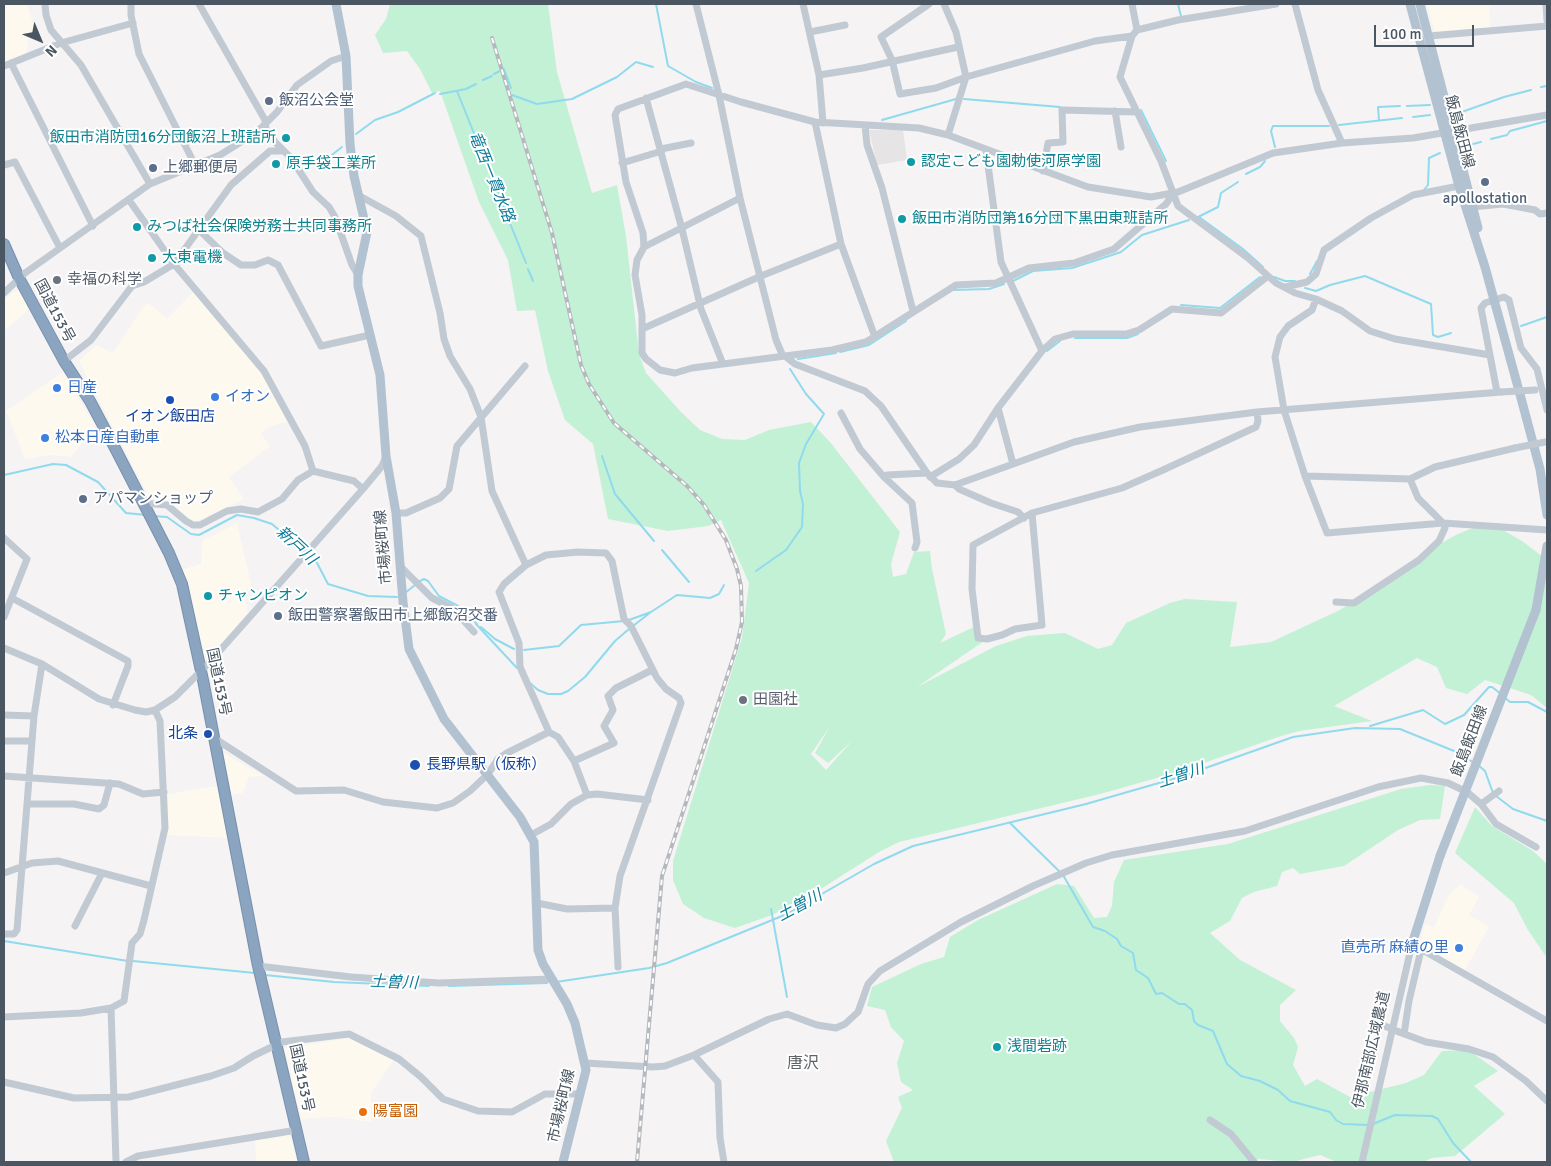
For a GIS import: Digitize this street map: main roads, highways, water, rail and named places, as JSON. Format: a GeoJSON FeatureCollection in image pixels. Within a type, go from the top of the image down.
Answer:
{"type":"FeatureCollection","features":[{"type":"Feature","properties":{"kind":"highway","name":"国道153号"},"geometry":{"type":"LineString","coordinates":[[4,244],[19,278],[64,361],[90,401],[182,584],[201,670],[260,971],[304,1162]]}},
{"type":"Feature","properties":{"kind":"main road","name":"市場桜町線"},"geometry":{"type":"LineString","coordinates":[[336,4],[346,56],[350,144],[358,195],[367,232],[358,275],[358,286],[380,375],[386,456],[396,513],[409,649],[413,661],[444,719],[520,817],[531,836],[536,851],[538,950],[575,1023],[586,1063],[586,1070],[563,1162]]}},
{"type":"Feature","properties":{"kind":"main road","name":"飯島飯田線"},"geometry":{"type":"LineString","coordinates":[[1410,4],[1472,207],[1494,299],[1540,469],[1547,515]]}},
{"type":"Feature","properties":{"kind":"main road","name":"飯島飯田線"},"geometry":{"type":"LineString","coordinates":[[1420,4],[1429,36],[1459,186],[1482,263],[1486,267]]}},
{"type":"Feature","properties":{"kind":"main road","name":"飯島飯田線"},"geometry":{"type":"LineString","coordinates":[[1412,944],[1440,856],[1536,610],[1547,546]]}},
{"type":"Feature","properties":{"kind":"waterway"},"geometry":{"type":"LineString","coordinates":[[656,4],[668,66],[696,82],[712,88]]}},
{"type":"Feature","properties":{"kind":"waterway"},"geometry":{"type":"LineString","coordinates":[[1178,4],[1181,16]]}},
{"type":"Feature","properties":{"kind":"waterway"},"geometry":{"type":"LineString","coordinates":[[512,95],[537,104],[572,99],[617,77],[636,62],[653,67]]}},
{"type":"Feature","properties":{"kind":"waterway"},"geometry":{"type":"LineString","coordinates":[[504,69],[511,88]]}},
{"type":"Feature","properties":{"kind":"waterway"},"geometry":{"type":"LineString","coordinates":[[494,74],[500,71]]}},
{"type":"Feature","properties":{"kind":"waterway"},"geometry":{"type":"LineString","coordinates":[[483,80],[492,76]]}},
{"type":"Feature","properties":{"kind":"waterway","name":"竜西一貫水路"},"geometry":{"type":"LineString","coordinates":[[440,94],[466,89],[476,84]]}},
{"type":"Feature","properties":{"kind":"waterway"},"geometry":{"type":"LineString","coordinates":[[1541,87],[1547,86]]}},
{"type":"Feature","properties":{"kind":"waterway"},"geometry":{"type":"LineString","coordinates":[[1459,113],[1504,97],[1531,90]]}},
{"type":"Feature","properties":{"kind":"waterway","name":"竜西一貫水路"},"geometry":{"type":"LineString","coordinates":[[457,91],[526,263]]}},
{"type":"Feature","properties":{"kind":"waterway"},"geometry":{"type":"LineString","coordinates":[[356,134],[375,120],[398,112],[435,93]]}},
{"type":"Feature","properties":{"kind":"waterway"},"geometry":{"type":"LineString","coordinates":[[882,120],[956,99]]}},
{"type":"Feature","properties":{"kind":"waterway"},"geometry":{"type":"LineString","coordinates":[[964,99],[1060,107]]}},
{"type":"Feature","properties":{"kind":"waterway"},"geometry":{"type":"LineString","coordinates":[[1407,106],[1430,105]]}},
{"type":"Feature","properties":{"kind":"waterway"},"geometry":{"type":"LineString","coordinates":[[1379,120],[1378,107],[1400,106]]}},
{"type":"Feature","properties":{"kind":"waterway"},"geometry":{"type":"LineString","coordinates":[[1141,110],[1166,161]]}},
{"type":"Feature","properties":{"kind":"waterway"},"geometry":{"type":"LineString","coordinates":[[1413,117],[1430,115]]}},
{"type":"Feature","properties":{"kind":"waterway"},"geometry":{"type":"LineString","coordinates":[[1339,125],[1402,118]]}},
{"type":"Feature","properties":{"kind":"waterway"},"geometry":{"type":"LineString","coordinates":[[1491,139],[1507,135],[1510,131],[1547,121]]}},
{"type":"Feature","properties":{"kind":"waterway"},"geometry":{"type":"LineString","coordinates":[[1275,147],[1271,131],[1273,126],[1329,126]]}},
{"type":"Feature","properties":{"kind":"waterway"},"geometry":{"type":"LineString","coordinates":[[1469,145],[1481,142]]}},
{"type":"Feature","properties":{"kind":"waterway"},"geometry":{"type":"LineString","coordinates":[[324,161],[342,147]]}},
{"type":"Feature","properties":{"kind":"waterway"},"geometry":{"type":"LineString","coordinates":[[1424,190],[1428,185],[1429,158],[1440,153]]}},
{"type":"Feature","properties":{"kind":"waterway"},"geometry":{"type":"LineString","coordinates":[[294,157],[317,162]]}},
{"type":"Feature","properties":{"kind":"waterway"},"geometry":{"type":"LineString","coordinates":[[1246,174],[1260,167],[1265,161]]}},
{"type":"Feature","properties":{"kind":"waterway"},"geometry":{"type":"LineString","coordinates":[[1198,217],[1218,207],[1221,193],[1238,182]]}},
{"type":"Feature","properties":{"kind":"waterway"},"geometry":{"type":"LineString","coordinates":[[1199,217],[1243,249],[1263,267]]}},
{"type":"Feature","properties":{"kind":"waterway"},"geometry":{"type":"LineString","coordinates":[[1013,281],[1033,271],[1072,268],[1121,252],[1142,235],[1189,220]]}},
{"type":"Feature","properties":{"kind":"waterway"},"geometry":{"type":"LineString","coordinates":[[1310,274],[1317,261]]}},
{"type":"Feature","properties":{"kind":"waterway","name":"竜西一貫水路"},"geometry":{"type":"LineString","coordinates":[[528,269],[533,281]]}},
{"type":"Feature","properties":{"kind":"waterway"},"geometry":{"type":"LineString","coordinates":[[1305,288],[1316,291],[1330,285],[1365,276],[1431,304],[1433,335],[1438,337],[1451,333]]}},
{"type":"Feature","properties":{"kind":"waterway"},"geometry":{"type":"LineString","coordinates":[[1181,305],[1220,308],[1260,277]]}},
{"type":"Feature","properties":{"kind":"waterway"},"geometry":{"type":"LineString","coordinates":[[1274,277],[1285,281],[1295,281]]}},
{"type":"Feature","properties":{"kind":"waterway"},"geometry":{"type":"LineString","coordinates":[[952,290],[989,289],[1004,284]]}},
{"type":"Feature","properties":{"kind":"waterway"},"geometry":{"type":"LineString","coordinates":[[1521,326],[1547,317]]}},
{"type":"Feature","properties":{"kind":"waterway"},"geometry":{"type":"LineString","coordinates":[[840,352],[869,345],[906,321]]}},
{"type":"Feature","properties":{"kind":"waterway"},"geometry":{"type":"LineString","coordinates":[[1075,338],[1127,338],[1138,334]]}},
{"type":"Feature","properties":{"kind":"waterway"},"geometry":{"type":"LineString","coordinates":[[1047,351],[1060,341]]}},
{"type":"Feature","properties":{"kind":"waterway"},"geometry":{"type":"LineString","coordinates":[[798,359],[836,353]]}},
{"type":"Feature","properties":{"kind":"waterway","name":"新戸川"},"geometry":{"type":"LineString","coordinates":[[756,571],[786,550],[802,527],[803,504],[800,491],[799,463],[806,444],[824,414],[806,394],[790,369]]}},
{"type":"Feature","properties":{"kind":"waterway","name":"竜西一貫水路"},"geometry":{"type":"LineString","coordinates":[[602,456],[615,494],[654,541]]}},
{"type":"Feature","properties":{"kind":"waterway","name":"新戸川"},"geometry":{"type":"LineString","coordinates":[[4,475],[53,464],[66,465],[98,482],[126,513],[146,515]]}},
{"type":"Feature","properties":{"kind":"waterway","name":"新戸川"},"geometry":{"type":"LineString","coordinates":[[153,516],[167,517],[191,534],[199,535],[237,515],[254,518],[272,524],[304,551]]}},
{"type":"Feature","properties":{"kind":"waterway","name":"竜西一貫水路"},"geometry":{"type":"LineString","coordinates":[[662,550],[689,582]]}},
{"type":"Feature","properties":{"kind":"waterway","name":"新戸川"},"geometry":{"type":"LineString","coordinates":[[308,554],[316,561],[328,584],[368,596],[397,597]]}},
{"type":"Feature","properties":{"kind":"waterway","name":"新戸川"},"geometry":{"type":"LineString","coordinates":[[418,582],[424,579],[428,581],[439,596],[458,606],[477,624]]}},
{"type":"Feature","properties":{"kind":"waterway","name":"新戸川"},"geometry":{"type":"LineString","coordinates":[[405,593],[415,585]]}},
{"type":"Feature","properties":{"kind":"waterway","name":"新戸川"},"geometry":{"type":"LineString","coordinates":[[629,620],[651,612],[677,595],[710,598],[719,594],[724,585]]}},
{"type":"Feature","properties":{"kind":"waterway","name":"新戸川"},"geometry":{"type":"LineString","coordinates":[[633,626],[651,612]]}},
{"type":"Feature","properties":{"kind":"waterway","name":"新戸川"},"geometry":{"type":"LineString","coordinates":[[524,650],[559,646],[581,625],[624,621]]}},
{"type":"Feature","properties":{"kind":"waterway"},"geometry":{"type":"LineString","coordinates":[[476,624],[517,668]]}},
{"type":"Feature","properties":{"kind":"waterway","name":"新戸川"},"geometry":{"type":"LineString","coordinates":[[481,627],[495,639],[514,649]]}},
{"type":"Feature","properties":{"kind":"waterway"},"geometry":{"type":"LineString","coordinates":[[530,683],[538,690],[548,694],[561,694],[568,691],[585,677],[615,641],[629,629]]}},
{"type":"Feature","properties":{"kind":"waterway"},"geometry":{"type":"LineString","coordinates":[[1370,726],[1423,710],[1445,724],[1464,715],[1489,687],[1492,687],[1501,694]]}},
{"type":"Feature","properties":{"kind":"waterway"},"geometry":{"type":"LineString","coordinates":[[1504,697],[1510,702],[1528,702],[1547,712]]}},
{"type":"Feature","properties":{"kind":"waterway","name":"土曽川"},"geometry":{"type":"LineString","coordinates":[[556,982],[649,968],[667,963],[787,914],[874,864],[913,846],[1086,804],[1183,776],[1293,737],[1355,728],[1400,729],[1459,753],[1474,763]]}},
{"type":"Feature","properties":{"kind":"waterway","name":"土曽川"},"geometry":{"type":"LineString","coordinates":[[1478,765],[1485,771],[1493,793]]}},
{"type":"Feature","properties":{"kind":"waterway","name":"土曽川"},"geometry":{"type":"LineString","coordinates":[[1496,796],[1513,809],[1547,821]]}},
{"type":"Feature","properties":{"kind":"waterway"},"geometry":{"type":"LineString","coordinates":[[1010,823],[1060,872]]}},
{"type":"Feature","properties":{"kind":"waterway"},"geometry":{"type":"LineString","coordinates":[[1063,875],[1093,927],[1105,931],[1117,939],[1121,946],[1133,953],[1136,970],[1148,978],[1156,994],[1162,993],[1179,1004],[1185,1004],[1192,1010],[1194,1021],[1198,1025],[1213,1031],[1227,1064],[1241,1076],[1260,1081],[1278,1090],[1290,1101],[1330,1112],[1336,1120],[1343,1124],[1368,1125]]}},
{"type":"Feature","properties":{"kind":"waterway","name":"竜西一貫水路"},"geometry":{"type":"LineString","coordinates":[[771,909],[787,997]]}},
{"type":"Feature","properties":{"kind":"waterway","name":"土曽川"},"geometry":{"type":"LineString","coordinates":[[4,941],[128,961]]}},
{"type":"Feature","properties":{"kind":"waterway","name":"土曽川"},"geometry":{"type":"LineString","coordinates":[[133,961],[255,973]]}},
{"type":"Feature","properties":{"kind":"waterway","name":"土曽川"},"geometry":{"type":"LineString","coordinates":[[265,975],[334,982],[429,986]]}},
{"type":"Feature","properties":{"kind":"waterway","name":"土曽川"},"geometry":{"type":"LineString","coordinates":[[449,986],[547,983]]}},
{"type":"Feature","properties":{"kind":"waterway"},"geometry":{"type":"LineString","coordinates":[[1373,1124],[1395,1115],[1432,1116],[1438,1119],[1453,1143],[1471,1162]]}},
{"type":"Feature","properties":{"kind":"railway"},"geometry":{"type":"LineString","coordinates":[[492,38],[552,233],[581,365],[589,384],[614,423],[687,486],[704,505],[726,540],[741,586],[742,622],[736,649],[662,876],[637,1162]]}},
{"type":"Feature","properties":{"kind":"place","name":"飯沼公会堂"},"geometry":{"type":"Point","coordinates":[269,101]}},
{"type":"Feature","properties":{"kind":"place","name":"飯田市消防団16分団飯沼上班詰所"},"geometry":{"type":"Point","coordinates":[286,138]}},
{"type":"Feature","properties":{"kind":"place","name":"認定こども園勅使河原学園"},"geometry":{"type":"Point","coordinates":[911,162]}},
{"type":"Feature","properties":{"kind":"place","name":"原手袋工業所"},"geometry":{"type":"Point","coordinates":[276,164]}},
{"type":"Feature","properties":{"kind":"place","name":"上郷郵便局"},"geometry":{"type":"Point","coordinates":[153,168]}},
{"type":"Feature","properties":{"kind":"place","name":"apollostation"},"geometry":{"type":"Point","coordinates":[1485,182]}},
{"type":"Feature","properties":{"kind":"place","name":"飯田市消防団第16分団下黒田東班詰所"},"geometry":{"type":"Point","coordinates":[902,219]}},
{"type":"Feature","properties":{"kind":"place","name":"みつば社会保険労務士共同事務所"},"geometry":{"type":"Point","coordinates":[137,227]}},
{"type":"Feature","properties":{"kind":"place","name":"大東電機"},"geometry":{"type":"Point","coordinates":[152,258]}},
{"type":"Feature","properties":{"kind":"place","name":"幸福の科学"},"geometry":{"type":"Point","coordinates":[57,280]}},
{"type":"Feature","properties":{"kind":"place","name":"日産"},"geometry":{"type":"Point","coordinates":[57,388]}},
{"type":"Feature","properties":{"kind":"place","name":"イオン"},"geometry":{"type":"Point","coordinates":[215,397]}},
{"type":"Feature","properties":{"kind":"place","name":"イオン飯田店"},"geometry":{"type":"Point","coordinates":[170,400]}},
{"type":"Feature","properties":{"kind":"place","name":"松本日産自動車"},"geometry":{"type":"Point","coordinates":[45,438]}},
{"type":"Feature","properties":{"kind":"place","name":"アパマンショップ"},"geometry":{"type":"Point","coordinates":[83,499]}},
{"type":"Feature","properties":{"kind":"place","name":"チャンピオン"},"geometry":{"type":"Point","coordinates":[208,596]}},
{"type":"Feature","properties":{"kind":"place","name":"飯田警察署飯田市上郷飯沼交番"},"geometry":{"type":"Point","coordinates":[278,616]}},
{"type":"Feature","properties":{"kind":"place","name":"田園社"},"geometry":{"type":"Point","coordinates":[743,700]}},
{"type":"Feature","properties":{"kind":"place","name":"北条"},"geometry":{"type":"Point","coordinates":[208,734]}},
{"type":"Feature","properties":{"kind":"place","name":"長野県駅（仮称）"},"geometry":{"type":"Point","coordinates":[415,765]}},
{"type":"Feature","properties":{"kind":"place","name":"直売所 麻績の里"},"geometry":{"type":"Point","coordinates":[1459,948]}},
{"type":"Feature","properties":{"kind":"place","name":"浅間砦跡"},"geometry":{"type":"Point","coordinates":[997,1047]}},
{"type":"Feature","properties":{"kind":"place","name":"陽富園"},"geometry":{"type":"Point","coordinates":[363,1112]}},
{"type":"Feature","properties":{"kind":"district","name":"唐沢"},"geometry":{"type":"Point","coordinates":[803,1064]}}]}
